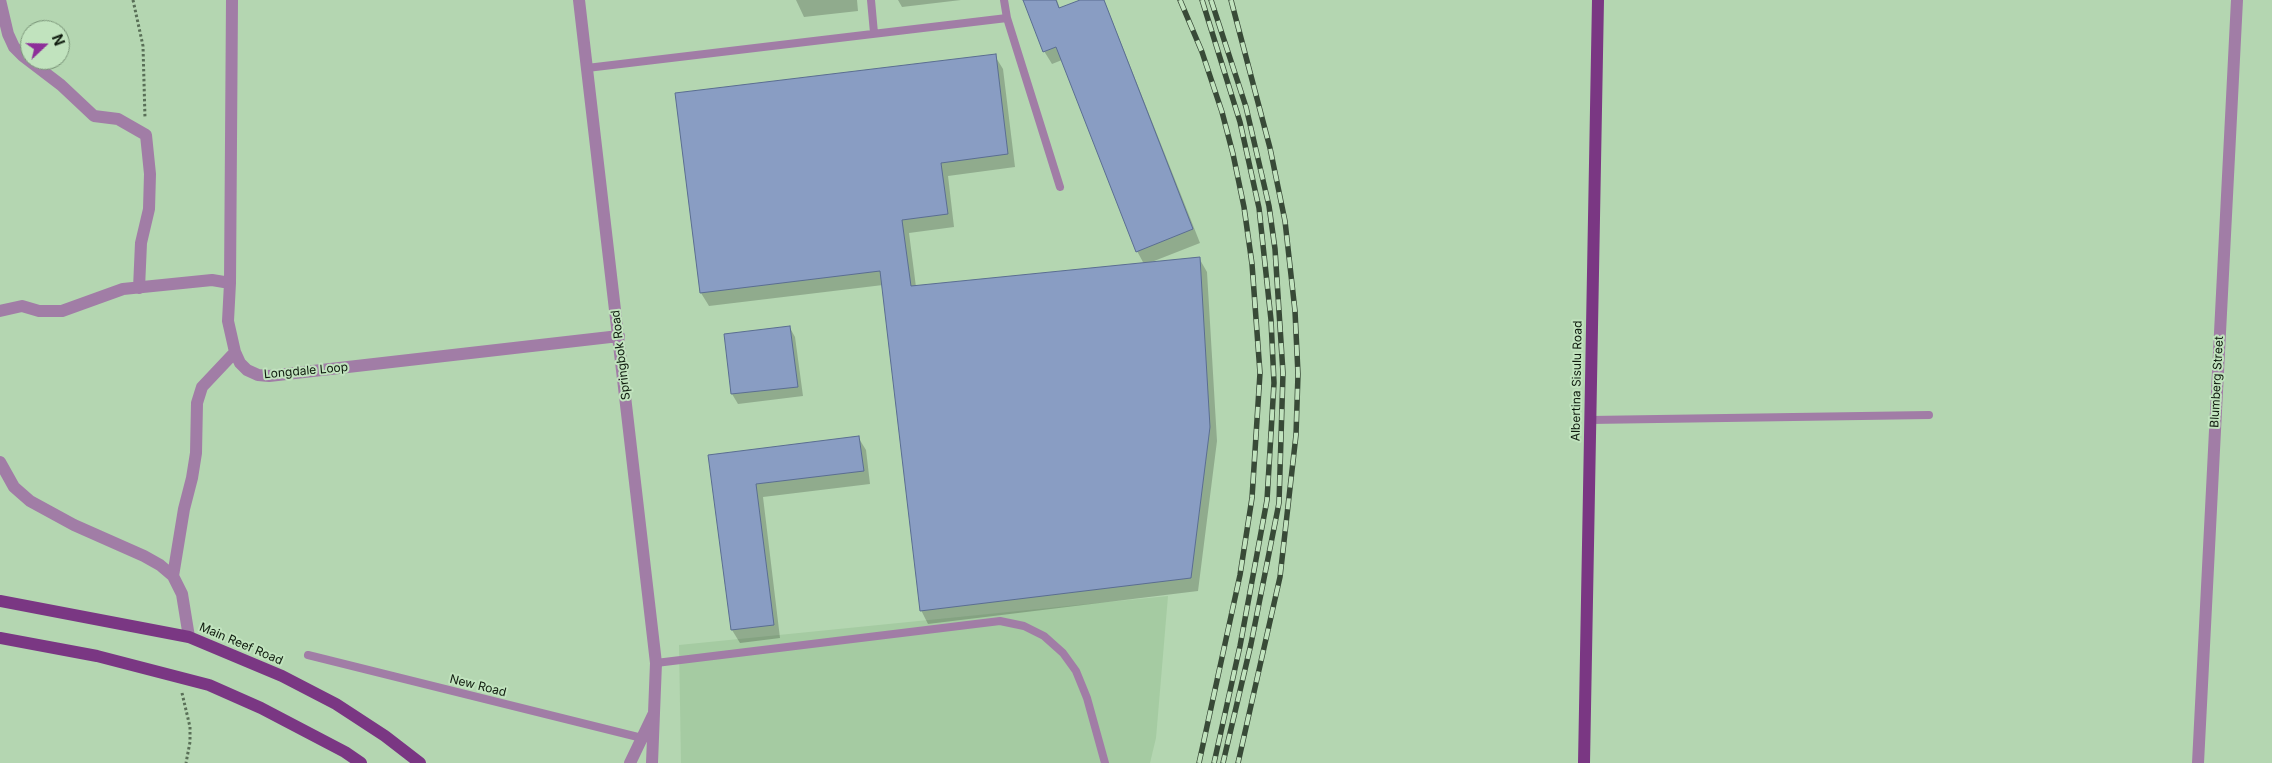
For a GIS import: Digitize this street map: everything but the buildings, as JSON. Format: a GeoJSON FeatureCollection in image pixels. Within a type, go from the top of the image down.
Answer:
{"type":"FeatureCollection","features":[{"type":"Feature","properties":{"kind":"main road","name":"Albertina Sisulu Road"},"geometry":{"type":"LineString","coordinates":[[1584,763],[1598,0]]}},
{"type":"Feature","properties":{"kind":"main road","name":"Main Reef Road"},"geometry":{"type":"LineString","coordinates":[[0,601],[189,637],[282,676],[336,704],[385,736],[420,763]]}},
{"type":"Feature","properties":{"kind":"main road"},"geometry":{"type":"LineString","coordinates":[[0,638],[97,656],[209,685],[261,708],[345,752],[361,763]]}},
{"type":"Feature","properties":{"kind":"street"},"geometry":{"type":"LineString","coordinates":[[0,0],[8,34],[14,46],[23,56],[61,85],[94,116],[118,119],[146,135],[150,174],[149,209],[141,243],[139,288]]}},
{"type":"Feature","properties":{"kind":"street","name":"Longdale Loop"},"geometry":{"type":"LineString","coordinates":[[232,0],[230,283],[228,321],[235,352],[240,362],[248,370],[258,375],[268,376],[619,336]]}},
{"type":"Feature","properties":{"kind":"street","name":"Springbok Road"},"geometry":{"type":"LineString","coordinates":[[579,0],[656,663],[652,763]]}},
{"type":"Feature","properties":{"kind":"street","name":"Blumberg Street"},"geometry":{"type":"LineString","coordinates":[[2198,763],[2237,0]]}},
{"type":"Feature","properties":{"kind":"street"},"geometry":{"type":"LineString","coordinates":[[0,311],[22,306],[39,311],[62,311],[123,289],[212,280],[230,283]]}},
{"type":"Feature","properties":{"kind":"street"},"geometry":{"type":"LineString","coordinates":[[173,576],[184,509],[196,453],[197,403],[202,388],[235,352]]}},
{"type":"Feature","properties":{"kind":"street"},"geometry":{"type":"LineString","coordinates":[[0,462],[14,487],[30,501],[110,542],[144,556],[160,565],[173,576],[182,594],[189,637]]}},
{"type":"Feature","properties":{"kind":"street","name":"Springbok Road"},"geometry":{"type":"LineString","coordinates":[[630,763],[655,710]]}},
{"type":"Feature","properties":{"kind":"lane"},"geometry":{"type":"LineString","coordinates":[[871,0],[874,33]]}},
{"type":"Feature","properties":{"kind":"lane"},"geometry":{"type":"LineString","coordinates":[[1004,0],[1007,18],[1060,186]]}},
{"type":"Feature","properties":{"kind":"lane"},"geometry":{"type":"LineString","coordinates":[[587,68],[1007,18]]}},
{"type":"Feature","properties":{"kind":"lane"},"geometry":{"type":"LineString","coordinates":[[1590,420],[1929,415]]}},
{"type":"Feature","properties":{"kind":"lane"},"geometry":{"type":"LineString","coordinates":[[656,663],[1000,620],[1024,626],[1044,636],[1064,653],[1076,672],[1087,698],[1105,763]]}},
{"type":"Feature","properties":{"kind":"lane","name":"New Road"},"geometry":{"type":"LineString","coordinates":[[308,655],[642,738]]}},
{"type":"Feature","properties":{"kind":"path"},"geometry":{"type":"LineString","coordinates":[[133,0],[143,46],[146,135]]}},
{"type":"Feature","properties":{"kind":"path"},"geometry":{"type":"LineString","coordinates":[[178,678],[190,728],[190,742],[186,763]]}},
{"type":"Feature","properties":{"kind":"shaded area"},"geometry":{"type":"Polygon","coordinates":[[[1168,596],[1156,738],[1150,763],[681,763],[679,645],[1168,596]]]}},
{"type":"Feature","properties":{"kind":"railway"},"geometry":{"type":"LineString","coordinates":[[1180,0],[1202,52],[1222,112],[1233,154],[1244,207],[1252,264],[1260,373],[1252,498],[1240,575],[1199,763]]}},
{"type":"Feature","properties":{"kind":"railway"},"geometry":{"type":"LineString","coordinates":[[1202,0],[1240,122],[1259,208],[1271,320],[1274,383],[1267,500],[1240,646],[1214,763]]}},
{"type":"Feature","properties":{"kind":"railway"},"geometry":{"type":"LineString","coordinates":[[1211,0],[1246,107],[1269,206],[1275,249],[1283,373],[1279,503],[1251,644],[1223,763]]}},
{"type":"Feature","properties":{"kind":"railway"},"geometry":{"type":"LineString","coordinates":[[1231,0],[1270,148],[1285,221],[1295,311],[1298,374],[1296,435],[1280,577],[1238,763]]}}]}
